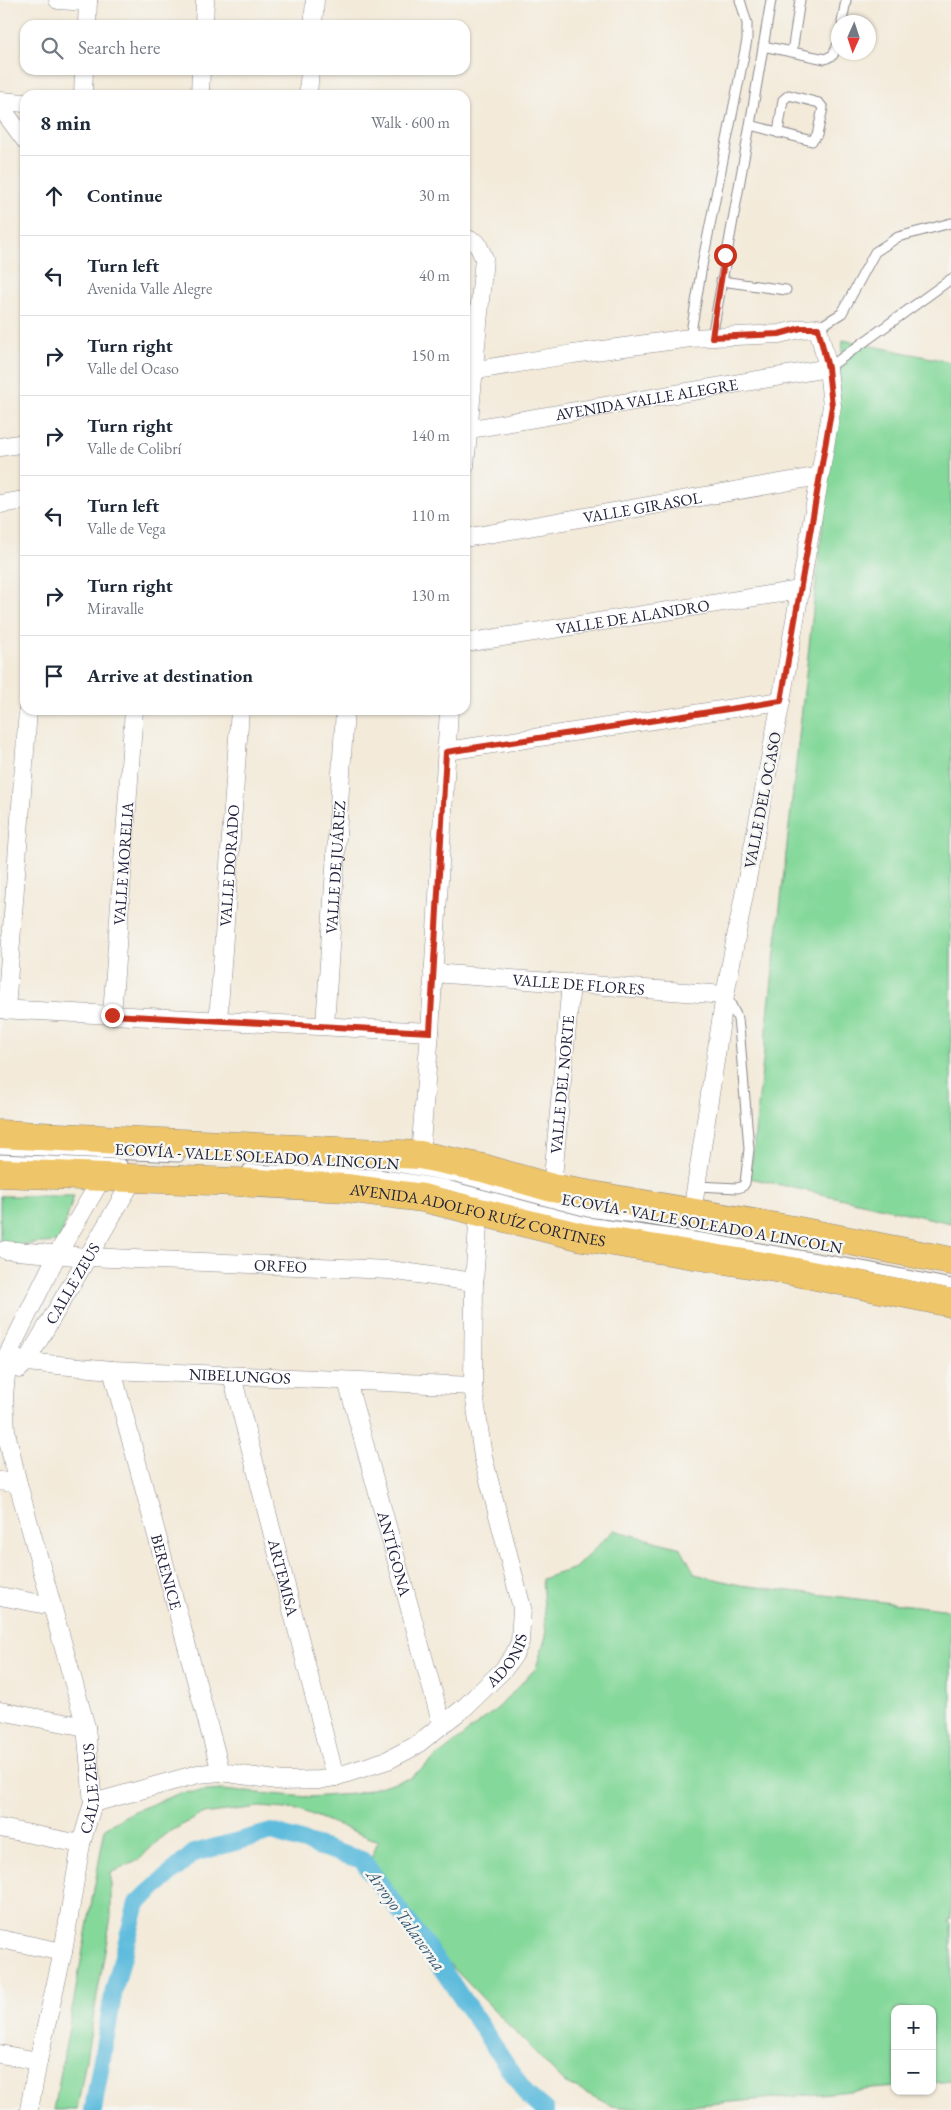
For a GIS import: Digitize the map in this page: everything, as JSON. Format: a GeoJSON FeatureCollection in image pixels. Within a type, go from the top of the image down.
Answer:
{"type":"FeatureCollection","features":[{"type":"Feature","properties":{"kind":"main road"},"geometry":{"type":"LineString","coordinates":[[0,1134],[420,1155],[482,1168],[552,1188],[697,1220],[794,1230],[951,1261]]}},
{"type":"Feature","properties":{"kind":"main road","name":"AVENIDA ADOLFO RUÍZ CORTINES"},"geometry":{"type":"LineString","coordinates":[[0,1174],[237,1182],[346,1188],[423,1198],[582,1237],[781,1269],[951,1303]]}},
{"type":"Feature","properties":{"kind":"street"},"geometry":{"type":"LineString","coordinates":[[58,0],[88,1],[87,20]]}},
{"type":"Feature","properties":{"kind":"street"},"geometry":{"type":"LineString","coordinates":[[204,20],[205,0]]}},
{"type":"Feature","properties":{"kind":"street"},"geometry":{"type":"LineString","coordinates":[[313,20],[315,0]]}},
{"type":"Feature","properties":{"kind":"street"},"geometry":{"type":"LineString","coordinates":[[83,90],[84,75]]}},
{"type":"Feature","properties":{"kind":"street"},"geometry":{"type":"LineString","coordinates":[[200,90],[201,75]]}},
{"type":"Feature","properties":{"kind":"street"},"geometry":{"type":"LineString","coordinates":[[308,90],[310,75]]}},
{"type":"Feature","properties":{"kind":"street"},"geometry":{"type":"LineString","coordinates":[[0,101],[20,103]]}},
{"type":"Feature","properties":{"kind":"street"},"geometry":{"type":"LineString","coordinates":[[0,106],[20,133]]}},
{"type":"Feature","properties":{"kind":"street"},"geometry":{"type":"LineString","coordinates":[[470,240],[477,243],[484,258],[470,364]]}},
{"type":"Feature","properties":{"kind":"street"},"geometry":{"type":"LineString","coordinates":[[470,372],[573,354],[690,338],[779,334],[801,328],[818,328]]}},
{"type":"Feature","properties":{"kind":"street","name":"VALLE DEL OCASO"},"geometry":{"type":"LineString","coordinates":[[697,1220],[696,1186],[725,995],[781,701],[832,406],[828,368],[818,328]]}},
{"type":"Feature","properties":{"kind":"street","name":"AVENIDA VALLE ALEGRE"},"geometry":{"type":"LineString","coordinates":[[470,429],[828,368]]}},
{"type":"Feature","properties":{"kind":"street"},"geometry":{"type":"LineString","coordinates":[[0,447],[20,444]]}},
{"type":"Feature","properties":{"kind":"street","name":"VALLE GIRASOL"},"geometry":{"type":"LineString","coordinates":[[470,537],[820,476]]}},
{"type":"Feature","properties":{"kind":"street"},"geometry":{"type":"LineString","coordinates":[[0,504],[20,501]]}},
{"type":"Feature","properties":{"kind":"street","name":"VALLE DE ALANDRO"},"geometry":{"type":"LineString","coordinates":[[470,642],[800,590]]}},
{"type":"Feature","properties":{"kind":"street"},"geometry":{"type":"LineString","coordinates":[[446,752],[781,701]]}},
{"type":"Feature","properties":{"kind":"street"},"geometry":{"type":"LineString","coordinates":[[28,715],[3,1010],[430,1032]]}},
{"type":"Feature","properties":{"kind":"street","name":"VALLE MORELIA"},"geometry":{"type":"LineString","coordinates":[[112,1015],[134,715]]}},
{"type":"Feature","properties":{"kind":"street","name":"VALLE DORADO"},"geometry":{"type":"LineString","coordinates":[[218,1021],[240,715]]}},
{"type":"Feature","properties":{"kind":"street","name":"VALLE DE JUÁREZ"},"geometry":{"type":"LineString","coordinates":[[325,1026],[344,715]]}},
{"type":"Feature","properties":{"kind":"street"},"geometry":{"type":"LineString","coordinates":[[420,1155],[430,1032],[449,715]]}},
{"type":"Feature","properties":{"kind":"street","name":"VALLE DE FLORES"},"geometry":{"type":"LineString","coordinates":[[433,973],[725,995]]}},
{"type":"Feature","properties":{"kind":"street","name":"VALLE DEL NORTE"},"geometry":{"type":"LineString","coordinates":[[552,1188],[571,983]]}},
{"type":"Feature","properties":{"kind":"street","name":"CALLE ZEUS"},"geometry":{"type":"LineString","coordinates":[[29,2110],[38,2061],[63,1952],[81,1844],[93,1803],[86,1727],[18,1484],[6,1432],[4,1417],[5,1384],[8,1354],[57,1255],[102,1178]]}},
{"type":"Feature","properties":{"kind":"street","name":"CALLE ZEUS"},"geometry":{"type":"LineString","coordinates":[[5,1384],[26,1362],[134,1178]]}},
{"type":"Feature","properties":{"kind":"street","name":"ADONIS"},"geometry":{"type":"LineString","coordinates":[[93,1803],[198,1774],[221,1772],[283,1781],[319,1780],[335,1777],[388,1760],[414,1746],[442,1725],[480,1693],[504,1669],[514,1655],[520,1642],[522,1608],[483,1457],[473,1386],[474,1282],[478,1211]]}},
{"type":"Feature","properties":{"kind":"street","name":"ORFEO"},"geometry":{"type":"LineString","coordinates":[[5,1250],[88,1257],[390,1270],[474,1282]]}},
{"type":"Feature","properties":{"kind":"street","name":"NIBELUNGOS"},"geometry":{"type":"LineString","coordinates":[[8,1354],[26,1362],[112,1370],[473,1386]]}},
{"type":"Feature","properties":{"kind":"street","name":"BERENICE"},"geometry":{"type":"LineString","coordinates":[[112,1370],[221,1772]]}},
{"type":"Feature","properties":{"kind":"street","name":"ARTEMISA"},"geometry":{"type":"LineString","coordinates":[[232,1376],[335,1777]]}},
{"type":"Feature","properties":{"kind":"street","name":"ANTÍGONA"},"geometry":{"type":"LineString","coordinates":[[347,1381],[442,1725]]}},
{"type":"Feature","properties":{"kind":"street"},"geometry":{"type":"LineString","coordinates":[[0,1481],[18,1484]]}},
{"type":"Feature","properties":{"kind":"street"},"geometry":{"type":"LineString","coordinates":[[0,1596],[52,1606]]}},
{"type":"Feature","properties":{"kind":"street"},"geometry":{"type":"LineString","coordinates":[[0,1711],[86,1727]]}},
{"type":"Feature","properties":{"kind":"street"},"geometry":{"type":"LineString","coordinates":[[0,1828],[81,1844]]}},
{"type":"Feature","properties":{"kind":"street"},"geometry":{"type":"LineString","coordinates":[[0,1939],[63,1952]]}},
{"type":"Feature","properties":{"kind":"street"},"geometry":{"type":"LineString","coordinates":[[0,2054],[38,2061]]}},
{"type":"Feature","properties":{"kind":"lane"},"geometry":{"type":"LineString","coordinates":[[690,338],[703,260],[747,40],[747,23],[740,0]]}},
{"type":"Feature","properties":{"kind":"lane"},"geometry":{"type":"LineString","coordinates":[[712,337],[771,0]]}},
{"type":"Feature","properties":{"kind":"lane"},"geometry":{"type":"LineString","coordinates":[[792,52],[800,0]]}},
{"type":"Feature","properties":{"kind":"lane"},"geometry":{"type":"LineString","coordinates":[[843,15],[846,0]]}},
{"type":"Feature","properties":{"kind":"lane"},"geometry":{"type":"LineString","coordinates":[[763,46],[825,59],[831,56]]}},
{"type":"Feature","properties":{"kind":"lane"},"geometry":{"type":"LineString","coordinates":[[750,125],[778,133],[812,141],[818,135],[823,108],[819,103],[789,96],[783,100],[778,133]]}},
{"type":"Feature","properties":{"kind":"lane"},"geometry":{"type":"LineString","coordinates":[[818,328],[842,314],[875,252],[898,237],[951,223]]}},
{"type":"Feature","properties":{"kind":"lane"},"geometry":{"type":"LineString","coordinates":[[828,368],[951,279]]}},
{"type":"Feature","properties":{"kind":"lane"},"geometry":{"type":"LineString","coordinates":[[721,280],[786,290]]}},
{"type":"Feature","properties":{"kind":"lane"},"geometry":{"type":"LineString","coordinates":[[696,1186],[738,1188],[745,1183],[750,1149],[738,1019],[725,995]]}},
{"type":"Feature","properties":{"kind":"lane"},"geometry":{"type":"LineString","coordinates":[[0,1149],[189,1157]]}},
{"type":"Feature","properties":{"kind":"lane","name":"ECOVÍA - VALLE SOLEADO A LINCOLN"},"geometry":{"type":"LineString","coordinates":[[0,1159],[179,1166]]}},
{"type":"Feature","properties":{"kind":"lane"},"geometry":{"type":"LineString","coordinates":[[248,1160],[387,1166],[455,1177],[587,1212],[697,1220]]}},
{"type":"Feature","properties":{"kind":"lane","name":"ECOVÍA - VALLE SOLEADO A LINCOLN"},"geometry":{"type":"LineString","coordinates":[[239,1169],[379,1174],[448,1185],[587,1222],[708,1239],[951,1284]]}},
{"type":"Feature","properties":{"kind":"green space"},"geometry":{"type":"Polygon","coordinates":[[[843,340],[951,362],[951,1223],[750,1178],[843,340]]]}},
{"type":"Feature","properties":{"kind":"green space"},"geometry":{"type":"Polygon","coordinates":[[[0,1196],[74,1196],[59,1242],[0,1246],[0,1196]]]}},
{"type":"Feature","properties":{"kind":"green space"},"geometry":{"type":"Polygon","coordinates":[[[614,1530],[681,1548],[695,1574],[740,1585],[951,1610],[951,1918],[949,1922],[951,1924],[951,2081],[936,2083],[936,2005],[891,2005],[891,2087],[645,2110],[612,2106],[564,2082],[364,1876],[378,1841],[300,1810],[259,1807],[202,1814],[164,1835],[137,1861],[111,1873],[111,1917],[77,2110],[54,2110],[105,1828],[130,1813],[180,1793],[221,1790],[308,1797],[354,1794],[410,1778],[499,1707],[536,1668],[546,1636],[542,1579],[575,1568],[614,1530]]]}},
{"type":"Feature","properties":{"kind":"waterway","name":"Arroyo Talaverna"},"geometry":{"type":"LineString","coordinates":[[93,2110],[114,1990],[137,1903],[194,1853],[272,1832],[362,1860],[432,1954],[527,2095],[545,2110]]}},
{"type":"Feature","properties":{"kind":"route"},"geometry":{"type":"LineString","coordinates":[[112,1015],[430,1032],[446,752],[781,701],[832,406],[830,380],[818,328],[801,328],[779,334],[712,337],[725,255]]}}]}
